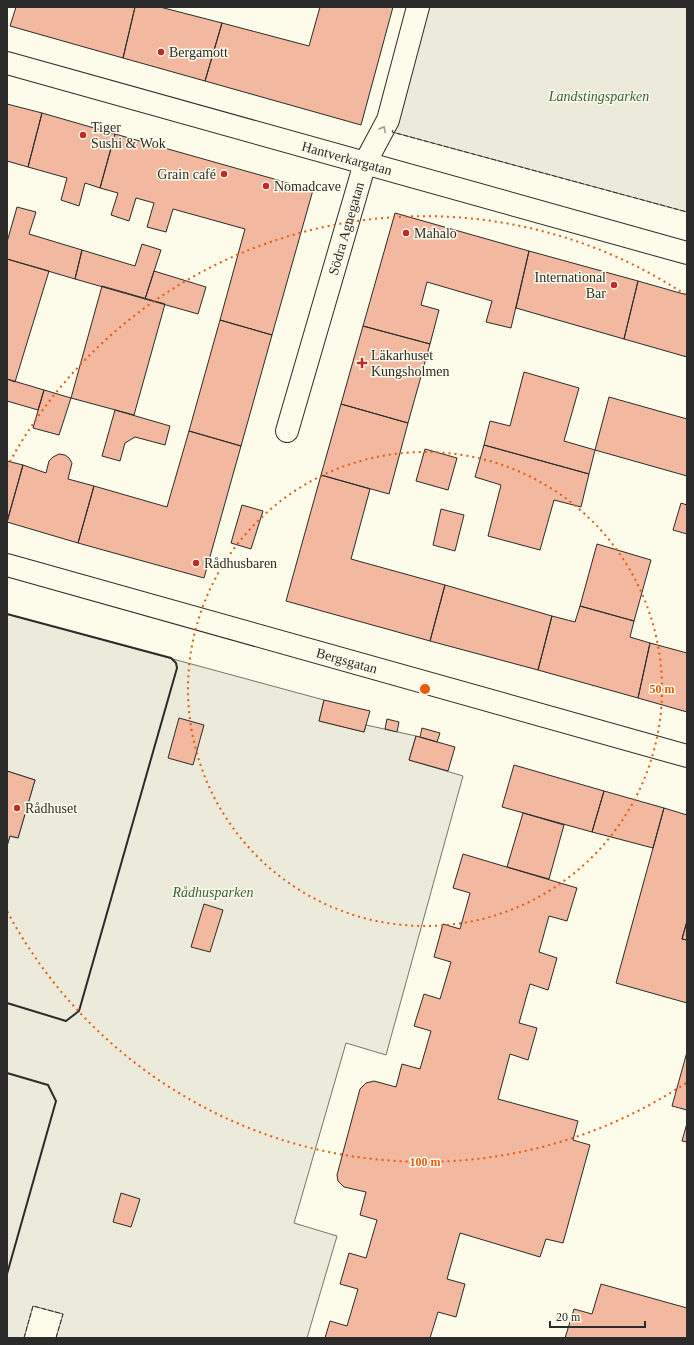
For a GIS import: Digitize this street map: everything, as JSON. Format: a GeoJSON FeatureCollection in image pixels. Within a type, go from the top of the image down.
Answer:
{"type":"FeatureCollection","features":[{"type":"Feature","properties":{"kind":"street","name":"Södra Agnegatan"},"geometry":{"type":"LineString","coordinates":[[287,431],[365,163],[388,120],[418,7]]}},
{"type":"Feature","properties":{"kind":"street","name":"Hantverkargatan"},"geometry":{"type":"LineString","coordinates":[[7,63],[687,253]]}},
{"type":"Feature","properties":{"kind":"street","name":"Bergsgatan"},"geometry":{"type":"LineString","coordinates":[[7,565],[687,756]]}},
{"type":"Feature","properties":{"kind":"green space","name":"Landstingsparken"},"geometry":{"type":"Polygon","coordinates":[[[427,7],[687,7],[687,212],[392,132],[427,7]]]}},
{"type":"Feature","properties":{"kind":"green space","name":"Rådhusparken"},"geometry":{"type":"Polygon","coordinates":[[[7,614],[324,700],[319,721],[364,732],[366,725],[416,736],[409,760],[463,776],[386,1055],[346,1043],[294,1223],[337,1236],[307,1338],[56,1338],[63,1314],[33,1306],[24,1338],[7,1338],[7,846],[10,836],[18,838],[35,780],[7,771],[7,614]]]}},
{"type":"Feature","properties":{"kind":"building"},"geometry":{"type":"Polygon","coordinates":[[[16,7],[135,7],[123,58],[10,26],[16,7]]]}},
{"type":"Feature","properties":{"kind":"building"},"geometry":{"type":"Polygon","coordinates":[[[135,7],[160,7],[222,23],[205,81],[123,58],[135,7]]]}},
{"type":"Feature","properties":{"kind":"building"},"geometry":{"type":"Polygon","coordinates":[[[320,7],[393,7],[361,125],[205,81],[222,23],[309,46],[320,7]]]}},
{"type":"Feature","properties":{"kind":"building"},"geometry":{"type":"Polygon","coordinates":[[[7,104],[42,113],[28,167],[7,161],[7,104]]]}},
{"type":"Feature","properties":{"kind":"building"},"geometry":{"type":"Polygon","coordinates":[[[42,113],[115,134],[100,188],[85,183],[79,206],[61,200],[67,178],[28,167],[42,113]]]}},
{"type":"Feature","properties":{"kind":"building"},"geometry":{"type":"Polygon","coordinates":[[[115,134],[313,190],[272,335],[220,320],[245,229],[173,209],[166,232],[147,227],[154,203],[136,198],[129,221],[111,215],[118,193],[100,188],[115,134]]]}},
{"type":"Feature","properties":{"kind":"building"},"geometry":{"type":"Polygon","coordinates":[[[17,207],[36,212],[29,234],[82,250],[75,279],[7,259],[7,242],[17,207]]]}},
{"type":"Feature","properties":{"kind":"building"},"geometry":{"type":"Polygon","coordinates":[[[395,213],[529,251],[511,328],[486,322],[492,301],[427,282],[421,305],[439,310],[430,344],[363,326],[395,213]]]}},
{"type":"Feature","properties":{"kind":"building"},"geometry":{"type":"Polygon","coordinates":[[[142,244],[161,250],[145,299],[75,279],[82,250],[135,266],[142,244]]]}},
{"type":"Feature","properties":{"kind":"building"},"geometry":{"type":"Polygon","coordinates":[[[529,251],[638,281],[624,339],[516,308],[529,251]]]}},
{"type":"Feature","properties":{"kind":"building"},"geometry":{"type":"Polygon","coordinates":[[[7,259],[49,271],[15,382],[7,379],[7,259]]]}},
{"type":"Feature","properties":{"kind":"building"},"geometry":{"type":"Polygon","coordinates":[[[154,271],[206,287],[198,314],[145,299],[154,271]]]}},
{"type":"Feature","properties":{"kind":"building"},"geometry":{"type":"Polygon","coordinates":[[[638,281],[687,295],[687,357],[624,339],[638,281]]]}},
{"type":"Feature","properties":{"kind":"building"},"geometry":{"type":"Polygon","coordinates":[[[102,286],[165,304],[134,415],[71,398],[102,286]]]}},
{"type":"Feature","properties":{"kind":"building"},"geometry":{"type":"Polygon","coordinates":[[[220,320],[272,335],[241,446],[189,431],[220,320]]]}},
{"type":"Feature","properties":{"kind":"building"},"geometry":{"type":"Polygon","coordinates":[[[363,326],[430,344],[408,423],[341,404],[363,326]]]}},
{"type":"Feature","properties":{"kind":"building"},"geometry":{"type":"Polygon","coordinates":[[[524,372],[579,388],[564,441],[595,450],[589,474],[484,445],[490,421],[510,426],[524,372]]]}},
{"type":"Feature","properties":{"kind":"building"},"geometry":{"type":"Polygon","coordinates":[[[7,379],[44,390],[38,410],[7,401],[7,379]]]}},
{"type":"Feature","properties":{"kind":"building"},"geometry":{"type":"Polygon","coordinates":[[[44,390],[71,398],[59,435],[33,428],[44,390]]]}},
{"type":"Feature","properties":{"kind":"building"},"geometry":{"type":"Polygon","coordinates":[[[609,397],[687,419],[687,476],[595,450],[609,397]]]}},
{"type":"Feature","properties":{"kind":"building"},"geometry":{"type":"Polygon","coordinates":[[[341,404],[408,423],[389,494],[321,475],[341,404]]]}},
{"type":"Feature","properties":{"kind":"building"},"geometry":{"type":"Polygon","coordinates":[[[115,410],[170,426],[165,445],[135,437],[125,443],[120,461],[102,456],[115,410]]]}},
{"type":"Feature","properties":{"kind":"building"},"geometry":{"type":"Polygon","coordinates":[[[189,431],[241,446],[204,578],[78,543],[94,486],[167,507],[189,431]]]}},
{"type":"Feature","properties":{"kind":"building"},"geometry":{"type":"Polygon","coordinates":[[[484,445],[589,474],[581,507],[554,500],[540,550],[488,536],[501,485],[475,477],[484,445]]]}},
{"type":"Feature","properties":{"kind":"building"},"geometry":{"type":"Polygon","coordinates":[[[425,449],[457,458],[448,490],[416,481],[425,449]]]}},
{"type":"Feature","properties":{"kind":"building"},"geometry":{"type":"Polygon","coordinates":[[[59,454],[65,455],[72,463],[68,479],[94,486],[78,543],[7,522],[23,465],[46,473],[49,461],[59,454]]]}},
{"type":"Feature","properties":{"kind":"building"},"geometry":{"type":"Polygon","coordinates":[[[7,461],[23,465],[7,522],[7,461]]]}},
{"type":"Feature","properties":{"kind":"building"},"geometry":{"type":"Polygon","coordinates":[[[321,475],[370,489],[351,559],[445,585],[430,641],[286,601],[321,475]]]}},
{"type":"Feature","properties":{"kind":"building"},"geometry":{"type":"Polygon","coordinates":[[[681,503],[687,505],[687,534],[673,530],[681,503]]]}},
{"type":"Feature","properties":{"kind":"building"},"geometry":{"type":"Polygon","coordinates":[[[242,505],[263,511],[251,549],[231,543],[242,505]]]}},
{"type":"Feature","properties":{"kind":"building"},"geometry":{"type":"Polygon","coordinates":[[[441,509],[464,515],[455,551],[433,545],[441,509]]]}},
{"type":"Feature","properties":{"kind":"building"},"geometry":{"type":"Polygon","coordinates":[[[597,544],[651,560],[634,621],[580,606],[597,544]]]}},
{"type":"Feature","properties":{"kind":"building"},"geometry":{"type":"Polygon","coordinates":[[[445,585],[552,616],[538,670],[430,641],[445,585]]]}},
{"type":"Feature","properties":{"kind":"building"},"geometry":{"type":"Polygon","coordinates":[[[580,606],[634,621],[630,637],[650,643],[638,698],[538,670],[552,616],[575,622],[580,606]]]}},
{"type":"Feature","properties":{"kind":"building"},"geometry":{"type":"Polygon","coordinates":[[[650,643],[687,653],[687,712],[638,698],[650,643]]]}},
{"type":"Feature","properties":{"kind":"building"},"geometry":{"type":"Polygon","coordinates":[[[324,700],[370,711],[364,732],[319,721],[324,700]]]}},
{"type":"Feature","properties":{"kind":"building"},"geometry":{"type":"Polygon","coordinates":[[[179,718],[204,725],[193,765],[168,758],[179,718]]]}},
{"type":"Feature","properties":{"kind":"building"},"geometry":{"type":"Polygon","coordinates":[[[387,719],[399,722],[397,732],[385,729],[387,719]]]}},
{"type":"Feature","properties":{"kind":"building"},"geometry":{"type":"Polygon","coordinates":[[[422,728],[440,733],[437,742],[420,737],[422,728]]]}},
{"type":"Feature","properties":{"kind":"building"},"geometry":{"type":"Polygon","coordinates":[[[416,736],[455,747],[448,771],[409,760],[416,736]]]}},
{"type":"Feature","properties":{"kind":"building"},"geometry":{"type":"Polygon","coordinates":[[[514,765],[604,791],[592,832],[502,807],[514,765]]]}},
{"type":"Feature","properties":{"kind":"building","name":"Rådhuset"},"geometry":{"type":"Polygon","coordinates":[[[7,771],[35,780],[18,838],[10,836],[7,846],[7,771]]]}},
{"type":"Feature","properties":{"kind":"building"},"geometry":{"type":"Polygon","coordinates":[[[604,791],[664,808],[653,848],[592,832],[604,791]]]}},
{"type":"Feature","properties":{"kind":"building"},"geometry":{"type":"Polygon","coordinates":[[[664,808],[687,815],[687,921],[682,939],[687,940],[687,1003],[616,983],[664,808]]]}},
{"type":"Feature","properties":{"kind":"building"},"geometry":{"type":"Polygon","coordinates":[[[523,813],[564,825],[549,879],[507,867],[523,813]]]}},
{"type":"Feature","properties":{"kind":"building"},"geometry":{"type":"Polygon","coordinates":[[[463,854],[577,888],[567,921],[549,916],[539,952],[557,958],[548,990],[530,984],[519,1023],[537,1028],[528,1060],[510,1054],[498,1099],[578,1121],[573,1140],[590,1145],[563,1243],[546,1239],[540,1257],[460,1233],[447,1279],[465,1284],[456,1317],[438,1312],[430,1338],[325,1338],[330,1321],[347,1326],[358,1289],[340,1284],[349,1253],[366,1258],[377,1220],[360,1215],[366,1192],[344,1187],[338,1181],[337,1175],[360,1089],[366,1083],[374,1081],[396,1087],[402,1064],[420,1069],[431,1031],[414,1026],[424,994],[440,999],[451,962],[434,957],[443,924],[460,929],[470,893],[453,888],[463,854]]]}},
{"type":"Feature","properties":{"kind":"building"},"geometry":{"type":"Polygon","coordinates":[[[204,904],[223,910],[210,952],[191,947],[204,904]]]}},
{"type":"Feature","properties":{"kind":"building"},"geometry":{"type":"Polygon","coordinates":[[[687,921],[687,940],[682,939],[687,921]]]}},
{"type":"Feature","properties":{"kind":"building"},"geometry":{"type":"Polygon","coordinates":[[[687,1052],[687,1110],[672,1106],[687,1052]]]}},
{"type":"Feature","properties":{"kind":"building"},"geometry":{"type":"Polygon","coordinates":[[[687,1123],[687,1142],[682,1141],[687,1123]]]}},
{"type":"Feature","properties":{"kind":"building"},"geometry":{"type":"Polygon","coordinates":[[[121,1193],[140,1199],[131,1227],[113,1222],[121,1193]]]}},
{"type":"Feature","properties":{"kind":"building"},"geometry":{"type":"Polygon","coordinates":[[[601,1284],[687,1308],[687,1338],[565,1338],[574,1309],[592,1314],[601,1284]]]}},
{"type":"Feature","properties":{"kind":"fence"},"geometry":{"type":"LineString","coordinates":[[393,130],[392,132],[687,212]]}},
{"type":"Feature","properties":{"kind":"fence"},"geometry":{"type":"LineString","coordinates":[[24,1338],[33,1306],[63,1314],[56,1338]]}},
{"type":"Feature","properties":{"kind":"wall"},"geometry":{"type":"LineString","coordinates":[[7,614],[171,658],[176,663],[177,668],[79,1011],[66,1021],[7,1003]]}},
{"type":"Feature","properties":{"kind":"wall"},"geometry":{"type":"LineString","coordinates":[[7,1073],[48,1085],[56,1101],[7,1274]]}},
{"type":"Feature","properties":{"kind":"place","name":"Bergamott"},"geometry":{"type":"Point","coordinates":[161,52]}},
{"type":"Feature","properties":{"kind":"place","name":"Tiger Sushi & Wok"},"geometry":{"type":"Point","coordinates":[83,135]}},
{"type":"Feature","properties":{"kind":"place","name":"Grain café"},"geometry":{"type":"Point","coordinates":[224,174]}},
{"type":"Feature","properties":{"kind":"place","name":"Nomadcave"},"geometry":{"type":"Point","coordinates":[266,186]}},
{"type":"Feature","properties":{"kind":"place","name":"Mahalo"},"geometry":{"type":"Point","coordinates":[406,233]}},
{"type":"Feature","properties":{"kind":"place","name":"International Bar"},"geometry":{"type":"Point","coordinates":[614,285]}},
{"type":"Feature","properties":{"kind":"place","name":"Läkarhuset Kungsholmen"},"geometry":{"type":"Point","coordinates":[362,363]}},
{"type":"Feature","properties":{"kind":"place","name":"Rådhusbaren"},"geometry":{"type":"Point","coordinates":[196,563]}},
{"type":"Feature","properties":{"kind":"place","name":"Rådhuset"},"geometry":{"type":"Point","coordinates":[17,808]}}]}
